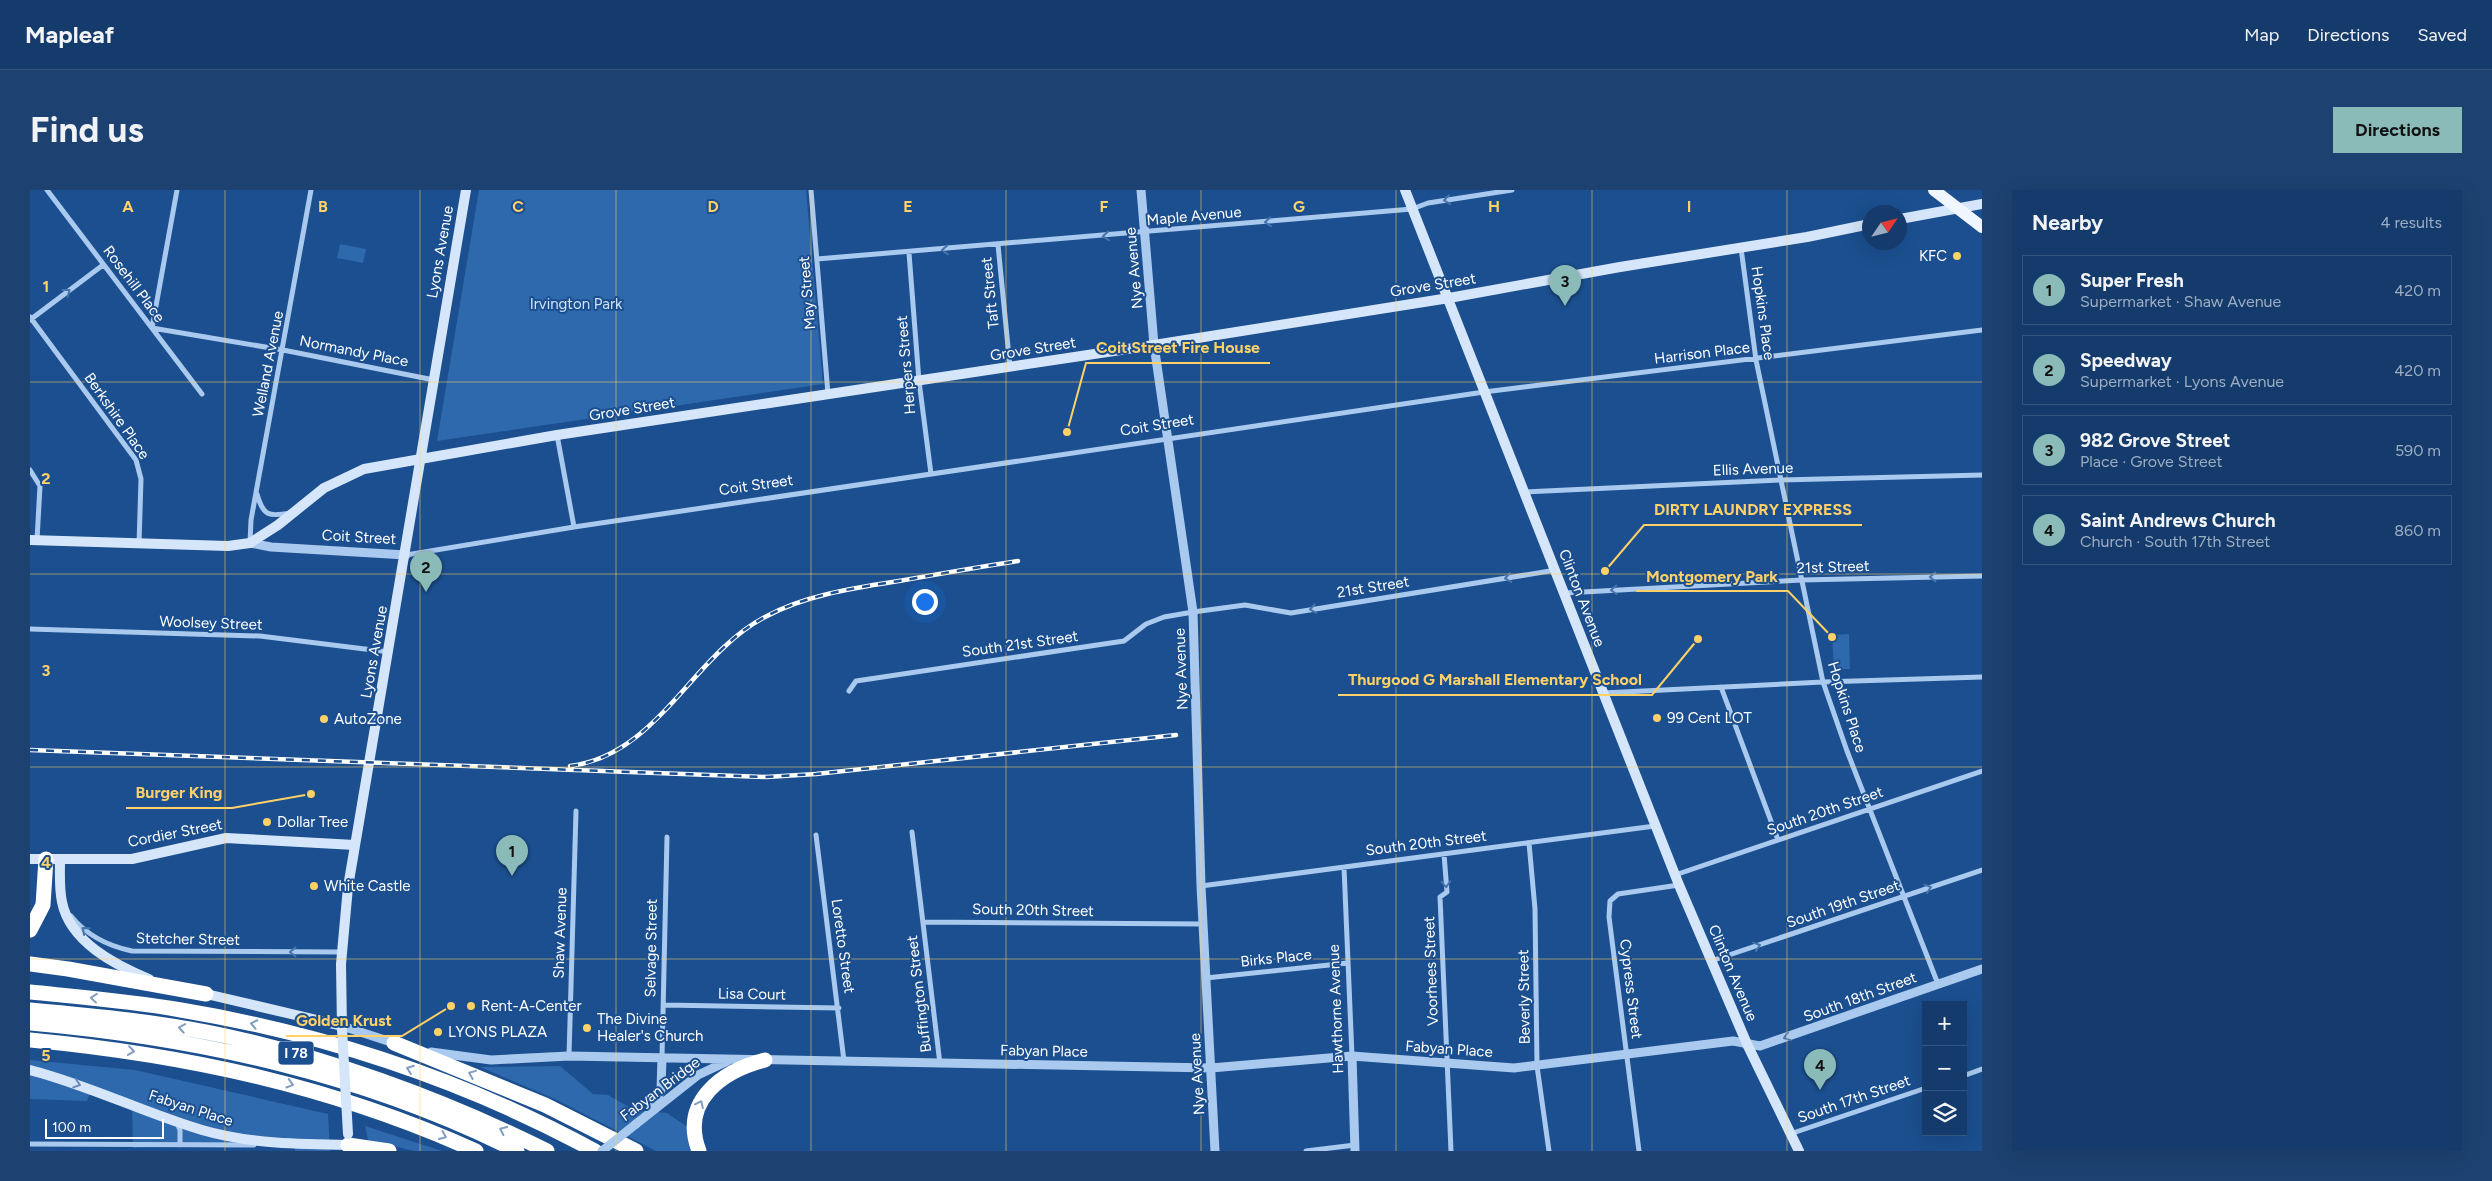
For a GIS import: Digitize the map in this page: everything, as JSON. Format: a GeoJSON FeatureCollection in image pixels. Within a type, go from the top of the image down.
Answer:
{"type":"FeatureCollection","features":[{"type":"Feature","properties":{"kind":"highway"},"geometry":{"type":"LineString","coordinates":[[30,930],[43,905],[53,859]]}},
{"type":"Feature","properties":{"kind":"highway"},"geometry":{"type":"LineString","coordinates":[[30,964],[206,994]]}},
{"type":"Feature","properties":{"kind":"highway","name":"I 78"},"geometry":{"type":"LineString","coordinates":[[30,992],[151,1005],[236,1020],[331,1044],[432,1077],[522,1114],[596,1151]]}},
{"type":"Feature","properties":{"kind":"highway","name":"I 78"},"geometry":{"type":"LineString","coordinates":[[30,1010],[109,1017],[186,1029],[309,1057],[439,1102],[547,1151]]}},
{"type":"Feature","properties":{"kind":"highway","name":"I 78"},"geometry":{"type":"LineString","coordinates":[[30,1023],[147,1036],[280,1063],[348,1082],[419,1108],[517,1151]]}},
{"type":"Feature","properties":{"kind":"highway","name":"I 78"},"geometry":{"type":"LineString","coordinates":[[30,1040],[156,1055],[269,1078],[356,1103],[476,1151]]}},
{"type":"Feature","properties":{"kind":"highway"},"geometry":{"type":"LineString","coordinates":[[394,1043],[545,1105],[636,1151]]}},
{"type":"Feature","properties":{"kind":"highway"},"geometry":{"type":"LineString","coordinates":[[699,1151],[694,1125],[696,1113],[704,1097],[714,1084],[728,1074],[765,1060]]}},
{"type":"Feature","properties":{"kind":"highway"},"geometry":{"type":"LineString","coordinates":[[432,1077],[575,1151]]}},
{"type":"Feature","properties":{"kind":"highway"},"geometry":{"type":"LineString","coordinates":[[348,1143],[389,1151]]}},
{"type":"Feature","properties":{"kind":"main road","name":"Lyons Avenue"},"geometry":{"type":"LineString","coordinates":[[348,1143],[342,1027],[342,952],[355,845],[390,652],[420,458],[466,190]]}},
{"type":"Feature","properties":{"kind":"main road","name":"Clinton Avenue"},"geometry":{"type":"LineString","coordinates":[[1405,190],[1677,880],[1747,1044],[1799,1151]]}},
{"type":"Feature","properties":{"kind":"main road"},"geometry":{"type":"LineString","coordinates":[[1934,190],[1982,228]]}},
{"type":"Feature","properties":{"kind":"main road"},"geometry":{"type":"LineString","coordinates":[[1907,218],[1982,204]]}},
{"type":"Feature","properties":{"kind":"main road","name":"Grove Street"},"geometry":{"type":"LineString","coordinates":[[250,543],[295,512],[324,488],[354,472],[420,458],[557,435],[1154,346],[1449,298],[1620,266],[1741,248],[1862,225]]}},
{"type":"Feature","properties":{"kind":"main road","name":"Coit Street"},"geometry":{"type":"LineString","coordinates":[[33,540],[139,545],[228,546],[250,543]]}},
{"type":"Feature","properties":{"kind":"main road","name":"Cordier Street"},"geometry":{"type":"LineString","coordinates":[[30,859],[142,858],[226,838],[355,845]]}},
{"type":"Feature","properties":{"kind":"main road"},"geometry":{"type":"LineString","coordinates":[[53,859],[64,911],[73,928],[102,954],[150,979],[342,1027]]}},
{"type":"Feature","properties":{"kind":"main road","name":"Fabyan Place"},"geometry":{"type":"LineString","coordinates":[[30,1070],[89,1087],[221,1135],[290,1145],[348,1143]]}},
{"type":"Feature","properties":{"kind":"street","name":"Rosehill Place"},"geometry":{"type":"LineString","coordinates":[[47,190],[202,394]]}},
{"type":"Feature","properties":{"kind":"street"},"geometry":{"type":"LineString","coordinates":[[152,328],[177,190]]}},
{"type":"Feature","properties":{"kind":"street","name":"Welland Avenue"},"geometry":{"type":"LineString","coordinates":[[250,543],[256,492],[284,350],[311,190]]}},
{"type":"Feature","properties":{"kind":"street","name":"May Street"},"geometry":{"type":"LineString","coordinates":[[811,190],[828,395]]}},
{"type":"Feature","properties":{"kind":"street","name":"Nye Avenue"},"geometry":{"type":"LineString","coordinates":[[1141,190],[1154,346],[1193,612],[1201,886],[1215,1151]]}},
{"type":"Feature","properties":{"kind":"street","name":"Maple Avenue"},"geometry":{"type":"LineString","coordinates":[[817,260],[1412,209],[1428,204],[1512,190]]}},
{"type":"Feature","properties":{"kind":"street","name":"Taft Street"},"geometry":{"type":"LineString","coordinates":[[998,245],[1010,367]]}},
{"type":"Feature","properties":{"kind":"street","name":"Hopkins Place"},"geometry":{"type":"LineString","coordinates":[[1741,248],[1756,360],[1823,682],[1938,984]]}},
{"type":"Feature","properties":{"kind":"street","name":"Herpers Street"},"geometry":{"type":"LineString","coordinates":[[909,253],[919,380],[931,474]]}},
{"type":"Feature","properties":{"kind":"street"},"geometry":{"type":"LineString","coordinates":[[30,318],[103,265]]}},
{"type":"Feature","properties":{"kind":"street","name":"Berkshire Place"},"geometry":{"type":"LineString","coordinates":[[30,318],[136,460],[141,479],[139,545]]}},
{"type":"Feature","properties":{"kind":"street","name":"Normandy Place"},"geometry":{"type":"LineString","coordinates":[[152,328],[284,350],[434,380]]}},
{"type":"Feature","properties":{"kind":"street","name":"Harrison Place"},"geometry":{"type":"LineString","coordinates":[[1484,392],[1756,360],[1982,330]]}},
{"type":"Feature","properties":{"kind":"street","name":"Coit Street"},"geometry":{"type":"LineString","coordinates":[[250,543],[271,547],[406,555],[574,527],[1484,392]]}},
{"type":"Feature","properties":{"kind":"street"},"geometry":{"type":"LineString","coordinates":[[557,435],[574,527]]}},
{"type":"Feature","properties":{"kind":"street"},"geometry":{"type":"LineString","coordinates":[[30,470],[40,486],[33,540]]}},
{"type":"Feature","properties":{"kind":"street","name":"Ellis Avenue"},"geometry":{"type":"LineString","coordinates":[[1524,492],[1781,480],[1982,475]]}},
{"type":"Feature","properties":{"kind":"street"},"geometry":{"type":"LineString","coordinates":[[256,492],[260,504],[266,513],[272,516],[295,512]]}},
{"type":"Feature","properties":{"kind":"street","name":"21st Street"},"geometry":{"type":"LineString","coordinates":[[1193,612],[1245,606],[1291,613],[1556,570]]}},
{"type":"Feature","properties":{"kind":"street","name":"21st Street"},"geometry":{"type":"LineString","coordinates":[[1565,593],[1802,580],[1982,576]]}},
{"type":"Feature","properties":{"kind":"street","name":"South 21st Street"},"geometry":{"type":"LineString","coordinates":[[848,691],[856,682],[1124,641],[1146,624],[1164,617],[1193,612]]}},
{"type":"Feature","properties":{"kind":"street","name":"Woolsey Street"},"geometry":{"type":"LineString","coordinates":[[30,629],[260,636],[390,652]]}},
{"type":"Feature","properties":{"kind":"street"},"geometry":{"type":"LineString","coordinates":[[1603,693],[1823,682],[1982,677]]}},
{"type":"Feature","properties":{"kind":"street"},"geometry":{"type":"LineString","coordinates":[[1721,687],[1778,840]]}},
{"type":"Feature","properties":{"kind":"street","name":"South 20th Street"},"geometry":{"type":"LineString","coordinates":[[1677,880],[1778,840],[1982,771]]}},
{"type":"Feature","properties":{"kind":"street","name":"Shaw Avenue"},"geometry":{"type":"LineString","coordinates":[[569,1056],[576,810]]}},
{"type":"Feature","properties":{"kind":"street","name":"South 20th Street"},"geometry":{"type":"LineString","coordinates":[[1201,886],[1655,826]]}},
{"type":"Feature","properties":{"kind":"street","name":"Buffington Street"},"geometry":{"type":"LineString","coordinates":[[912,832],[940,1064]]}},
{"type":"Feature","properties":{"kind":"street","name":"Loretto Street"},"geometry":{"type":"LineString","coordinates":[[816,835],[839,1008],[844,1061]]}},
{"type":"Feature","properties":{"kind":"street","name":"Selvage Street"},"geometry":{"type":"LineString","coordinates":[[646,1115],[654,1106],[661,1090],[667,837]]}},
{"type":"Feature","properties":{"kind":"street","name":"Beverly Street"},"geometry":{"type":"LineString","coordinates":[[1529,843],[1535,909],[1537,1066],[1549,1151]]}},
{"type":"Feature","properties":{"kind":"street","name":"Voorhees Street"},"geometry":{"type":"LineString","coordinates":[[1444,854],[1447,892],[1440,897],[1451,1151]]}},
{"type":"Feature","properties":{"kind":"street","name":"Hawthorne Avenue"},"geometry":{"type":"LineString","coordinates":[[1344,867],[1355,1148]]}},
{"type":"Feature","properties":{"kind":"street","name":"South 19th Street"},"geometry":{"type":"LineString","coordinates":[[1711,961],[1982,870]]}},
{"type":"Feature","properties":{"kind":"street","name":"Cypress Street"},"geometry":{"type":"LineString","coordinates":[[1639,1151],[1609,917],[1610,901],[1618,894],[1677,880]]}},
{"type":"Feature","properties":{"kind":"street","name":"Stetcher Street"},"geometry":{"type":"LineString","coordinates":[[60,893],[68,912],[84,930],[107,944],[132,951],[342,952]]}},
{"type":"Feature","properties":{"kind":"street","name":"South 20th Street"},"geometry":{"type":"LineString","coordinates":[[923,922],[1203,924]]}},
{"type":"Feature","properties":{"kind":"street","name":"Birks Place"},"geometry":{"type":"LineString","coordinates":[[1206,978],[1348,963]]}},
{"type":"Feature","properties":{"kind":"street","name":"South 18th Street"},"geometry":{"type":"LineString","coordinates":[[1747,1044],[1760,1046],[1982,969]]}},
{"type":"Feature","properties":{"kind":"street","name":"Lisa Court"},"geometry":{"type":"LineString","coordinates":[[664,1006],[839,1008]]}},
{"type":"Feature","properties":{"kind":"street","name":"Fabyan Place"},"geometry":{"type":"LineString","coordinates":[[342,1027],[394,1043],[472,1059],[569,1056],[662,1057],[1211,1068],[1352,1056],[1514,1068],[1733,1041],[1747,1044]]}},
{"type":"Feature","properties":{"kind":"street","name":"Fabyan Bridge"},"geometry":{"type":"LineString","coordinates":[[602,1151],[707,1069],[739,1059]]}},
{"type":"Feature","properties":{"kind":"street"},"geometry":{"type":"LineString","coordinates":[[1967,1075],[1982,1069]]}},
{"type":"Feature","properties":{"kind":"street","name":"South 17th Street"},"geometry":{"type":"LineString","coordinates":[[1790,1134],[1922,1089]]}},
{"type":"Feature","properties":{"kind":"street"},"geometry":{"type":"LineString","coordinates":[[170,1118],[180,1130],[180,1145]]}},
{"type":"Feature","properties":{"kind":"street"},"geometry":{"type":"LineString","coordinates":[[30,1144],[290,1145]]}},
{"type":"Feature","properties":{"kind":"street"},"geometry":{"type":"LineString","coordinates":[[1306,1151],[1355,1148]]}},
{"type":"Feature","properties":{"kind":"green space","name":"Irvington Park"},"geometry":{"type":"Polygon","coordinates":[[[479,190],[806,190],[823,384],[437,441],[479,190]]]}},
{"type":"Feature","properties":{"kind":"green space"},"geometry":{"type":"Polygon","coordinates":[[[340,244],[366,249],[363,263],[337,258],[340,244]]]}},
{"type":"Feature","properties":{"kind":"green space"},"geometry":{"type":"Polygon","coordinates":[[[1849,634],[1850,669],[1834,669],[1832,635],[1849,634]]]}},
{"type":"Feature","properties":{"kind":"green space"},"geometry":{"type":"Polygon","coordinates":[[[30,1060],[135,1070],[328,1114],[330,1151],[295,1151],[294,1143],[133,1148],[132,1105],[91,1091],[87,1101],[30,1099],[30,1060]]]}},
{"type":"Feature","properties":{"kind":"green space"},"geometry":{"type":"Polygon","coordinates":[[[560,1066],[593,1094],[608,1095],[634,1110],[667,1113],[686,1126],[699,1151],[656,1151],[557,1100],[480,1067],[560,1066]]]}},
{"type":"Feature","properties":{"kind":"green space"},"geometry":{"type":"Polygon","coordinates":[[[365,1126],[442,1151],[414,1151],[368,1140],[365,1126]]]}},
{"type":"Feature","properties":{"kind":"railway"},"geometry":{"type":"LineString","coordinates":[[570,766],[601,758],[627,743],[651,724],[716,655],[739,634],[780,609],[813,598],[847,590],[1018,561]]}},
{"type":"Feature","properties":{"kind":"railway"},"geometry":{"type":"LineString","coordinates":[[30,750],[766,777],[816,774],[1176,735]]}},
{"type":"Feature","properties":{"kind":"place","name":"KFC"},"geometry":{"type":"Point","coordinates":[1957,256]}},
{"type":"Feature","properties":{"kind":"place","name":"982 Grove Street"},"geometry":{"type":"Point","coordinates":[1565,306]}},
{"type":"Feature","properties":{"kind":"place","name":"Coit Street Fire House"},"geometry":{"type":"Point","coordinates":[1067,432]}},
{"type":"Feature","properties":{"kind":"place","name":"DIRTY LAUNDRY EXPRESS"},"geometry":{"type":"Point","coordinates":[1605,571]}},
{"type":"Feature","properties":{"kind":"place","name":"Speedway"},"geometry":{"type":"Point","coordinates":[426,592]}},
{"type":"Feature","properties":{"kind":"place","name":"Montgomery Park"},"geometry":{"type":"Point","coordinates":[1832,637]}},
{"type":"Feature","properties":{"kind":"place","name":"Thurgood G Marshall Elementary School"},"geometry":{"type":"Point","coordinates":[1698,639]}},
{"type":"Feature","properties":{"kind":"place","name":"99 Cent LOT"},"geometry":{"type":"Point","coordinates":[1657,718]}},
{"type":"Feature","properties":{"kind":"place","name":"AutoZone"},"geometry":{"type":"Point","coordinates":[324,719]}},
{"type":"Feature","properties":{"kind":"place","name":"Burger King"},"geometry":{"type":"Point","coordinates":[311,794]}},
{"type":"Feature","properties":{"kind":"place","name":"Dollar Tree"},"geometry":{"type":"Point","coordinates":[267,822]}},
{"type":"Feature","properties":{"kind":"place","name":"Super Fresh"},"geometry":{"type":"Point","coordinates":[512,876]}},
{"type":"Feature","properties":{"kind":"place","name":"White Castle"},"geometry":{"type":"Point","coordinates":[314,886]}},
{"type":"Feature","properties":{"kind":"place","name":"Golden Krust"},"geometry":{"type":"Point","coordinates":[451,1006]}},
{"type":"Feature","properties":{"kind":"place","name":"Rent-A-Center"},"geometry":{"type":"Point","coordinates":[471,1006]}},
{"type":"Feature","properties":{"kind":"place","name":"The Divine Healer's Church"},"geometry":{"type":"Point","coordinates":[587,1028]}},
{"type":"Feature","properties":{"kind":"place","name":"LYONS PLAZA"},"geometry":{"type":"Point","coordinates":[438,1032]}},
{"type":"Feature","properties":{"kind":"place","name":"Saint Andrews Church"},"geometry":{"type":"Point","coordinates":[1820,1090]}}]}
